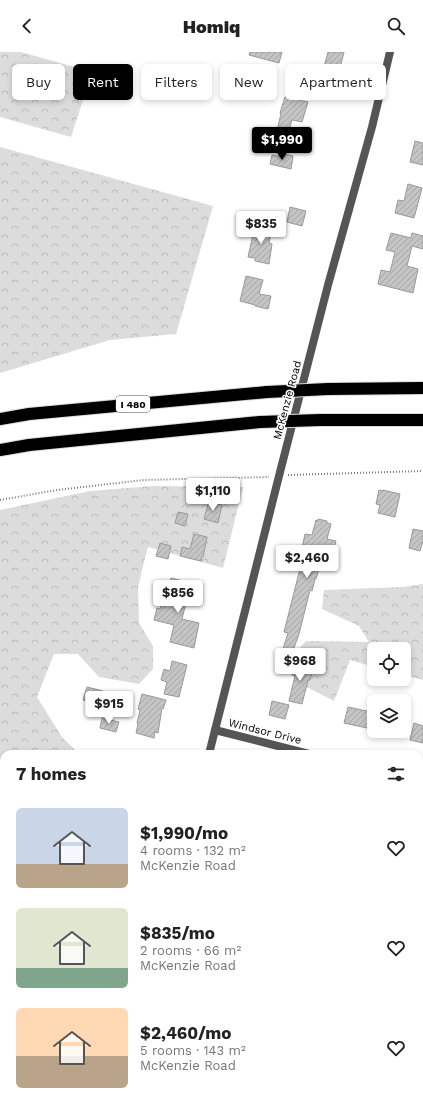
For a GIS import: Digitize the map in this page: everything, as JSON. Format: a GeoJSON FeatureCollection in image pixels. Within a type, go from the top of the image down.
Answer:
{"type":"FeatureCollection","features":[{"type":"Feature","properties":{"kind":"highway","name":"I 480"},"geometry":{"type":"LineString","coordinates":[[0,419],[29,414],[267,392],[328,389],[423,388]]}},
{"type":"Feature","properties":{"kind":"highway"},"geometry":{"type":"LineString","coordinates":[[0,450],[29,445],[260,422],[320,420],[423,420]]}},
{"type":"Feature","properties":{"kind":"street","name":"McKenzie Road"},"geometry":{"type":"LineString","coordinates":[[210,750],[282,461],[328,285],[372,127],[390,52]]}},
{"type":"Feature","properties":{"kind":"street","name":"Windsor Drive"},"geometry":{"type":"LineString","coordinates":[[215,730],[293,750]]}},
{"type":"Feature","properties":{"kind":"path"},"geometry":{"type":"LineString","coordinates":[[288,475],[423,471]]}},
{"type":"Feature","properties":{"kind":"path"},"geometry":{"type":"LineString","coordinates":[[0,500],[57,490],[144,480],[271,477]]}},
{"type":"Feature","properties":{"kind":"green space"},"geometry":{"type":"Polygon","coordinates":[[[0,52],[21,52],[64,64],[12,64],[12,100],[65,100],[65,64],[73,67],[73,100],[83,100],[71,137],[0,117],[0,52]]]}},
{"type":"Feature","properties":{"kind":"green space"},"geometry":{"type":"Polygon","coordinates":[[[0,147],[213,206],[176,334],[110,340],[0,373],[0,147]]]}},
{"type":"Feature","properties":{"kind":"green space"},"geometry":{"type":"Polygon","coordinates":[[[152,486],[243,487],[223,568],[148,547],[138,588],[139,623],[153,646],[153,669],[139,684],[99,677],[78,654],[54,654],[37,697],[62,737],[75,750],[0,750],[0,510],[90,491],[152,486]]]}},
{"type":"Feature","properties":{"kind":"green space"},"geometry":{"type":"Polygon","coordinates":[[[423,584],[423,680],[411,677],[411,642],[369,642],[359,626],[322,609],[324,590],[403,587],[423,584]]]}},
{"type":"Feature","properties":{"kind":"green space"},"geometry":{"type":"Polygon","coordinates":[[[306,641],[369,642],[367,642],[367,665],[350,660],[334,701],[299,683],[293,656],[306,641]]]}},
{"type":"Feature","properties":{"kind":"building"},"geometry":{"type":"Polygon","coordinates":[[[250,52],[282,52],[279,63],[249,55],[250,52]]]}},
{"type":"Feature","properties":{"kind":"building"},"geometry":{"type":"Polygon","coordinates":[[[328,52],[344,52],[341,64],[325,64],[328,52]]]}},
{"type":"Feature","properties":{"kind":"building"},"geometry":{"type":"Polygon","coordinates":[[[285,97],[285,100],[308,102],[302,122],[292,120],[289,130],[278,127],[280,113],[285,97]]]}},
{"type":"Feature","properties":{"kind":"building"},"geometry":{"type":"Polygon","coordinates":[[[415,141],[423,143],[423,165],[410,162],[415,141]]]}},
{"type":"Feature","properties":{"kind":"building"},"geometry":{"type":"Polygon","coordinates":[[[283,154],[293,156],[291,169],[270,164],[272,155],[282,157],[283,154]]]}},
{"type":"Feature","properties":{"kind":"building"},"geometry":{"type":"Polygon","coordinates":[[[408,184],[422,188],[414,218],[395,213],[398,200],[404,201],[408,184]]]}},
{"type":"Feature","properties":{"kind":"building"},"geometry":{"type":"Polygon","coordinates":[[[290,207],[306,211],[302,226],[287,222],[290,207]]]}},
{"type":"Feature","properties":{"kind":"building"},"geometry":{"type":"Polygon","coordinates":[[[255,225],[272,228],[269,243],[272,244],[269,264],[255,261],[255,258],[248,257],[255,225]]]}},
{"type":"Feature","properties":{"kind":"building"},"geometry":{"type":"Polygon","coordinates":[[[391,233],[411,238],[412,233],[423,236],[423,249],[412,246],[407,266],[418,269],[413,293],[378,284],[381,270],[390,272],[395,252],[386,250],[391,233]]]}},
{"type":"Feature","properties":{"kind":"building"},"geometry":{"type":"Polygon","coordinates":[[[246,276],[263,280],[259,294],[271,296],[268,309],[240,301],[246,276]]]}},
{"type":"Feature","properties":{"kind":"building"},"geometry":{"type":"Polygon","coordinates":[[[379,490],[400,494],[395,517],[378,513],[380,505],[376,504],[379,490]]]}},
{"type":"Feature","properties":{"kind":"building"},"geometry":{"type":"Polygon","coordinates":[[[209,501],[222,505],[218,523],[204,519],[209,501]]]}},
{"type":"Feature","properties":{"kind":"building"},"geometry":{"type":"Polygon","coordinates":[[[178,512],[188,514],[185,526],[175,523],[178,512]]]}},
{"type":"Feature","properties":{"kind":"building"},"geometry":{"type":"Polygon","coordinates":[[[318,519],[327,521],[327,523],[331,524],[327,539],[336,541],[332,556],[323,554],[312,591],[310,590],[299,634],[291,656],[282,652],[288,633],[284,632],[305,549],[302,548],[305,534],[312,535],[316,520],[318,521],[318,519]]]}},
{"type":"Feature","properties":{"kind":"building"},"geometry":{"type":"Polygon","coordinates":[[[413,529],[423,531],[423,541],[420,551],[409,548],[413,529]]]}},
{"type":"Feature","properties":{"kind":"building"},"geometry":{"type":"Polygon","coordinates":[[[194,534],[207,537],[201,561],[180,556],[182,547],[190,549],[194,534]]]}},
{"type":"Feature","properties":{"kind":"building"},"geometry":{"type":"Polygon","coordinates":[[[160,543],[171,546],[168,559],[156,556],[160,543]]]}},
{"type":"Feature","properties":{"kind":"building"},"geometry":{"type":"Polygon","coordinates":[[[171,578],[191,583],[182,619],[199,623],[194,648],[170,642],[174,625],[154,620],[157,608],[160,609],[164,592],[167,592],[171,578]]]}},
{"type":"Feature","properties":{"kind":"building"},"geometry":{"type":"Polygon","coordinates":[[[172,661],[187,665],[179,697],[164,694],[167,682],[161,680],[164,669],[170,671],[172,661]]]}},
{"type":"Feature","properties":{"kind":"building"},"geometry":{"type":"Polygon","coordinates":[[[294,662],[314,668],[310,680],[308,680],[302,704],[289,701],[295,676],[292,675],[293,671],[291,671],[294,662]]]}},
{"type":"Feature","properties":{"kind":"building"},"geometry":{"type":"Polygon","coordinates":[[[87,687],[103,691],[99,704],[83,700],[87,687]]]}},
{"type":"Feature","properties":{"kind":"building"},"geometry":{"type":"Polygon","coordinates":[[[142,694],[166,700],[163,709],[162,708],[158,733],[155,732],[154,738],[136,733],[140,710],[138,709],[142,694]]]}},
{"type":"Feature","properties":{"kind":"building"},"geometry":{"type":"Polygon","coordinates":[[[272,701],[289,705],[285,719],[269,715],[272,701]]]}},
{"type":"Feature","properties":{"kind":"building"},"geometry":{"type":"Polygon","coordinates":[[[348,707],[367,711],[367,728],[344,723],[348,707]]]}},
{"type":"Feature","properties":{"kind":"building"},"geometry":{"type":"Polygon","coordinates":[[[102,718],[119,722],[116,732],[100,728],[102,718]]]}},
{"type":"Feature","properties":{"kind":"building"},"geometry":{"type":"Polygon","coordinates":[[[414,723],[423,726],[423,743],[410,740],[414,723]]]}}]}
